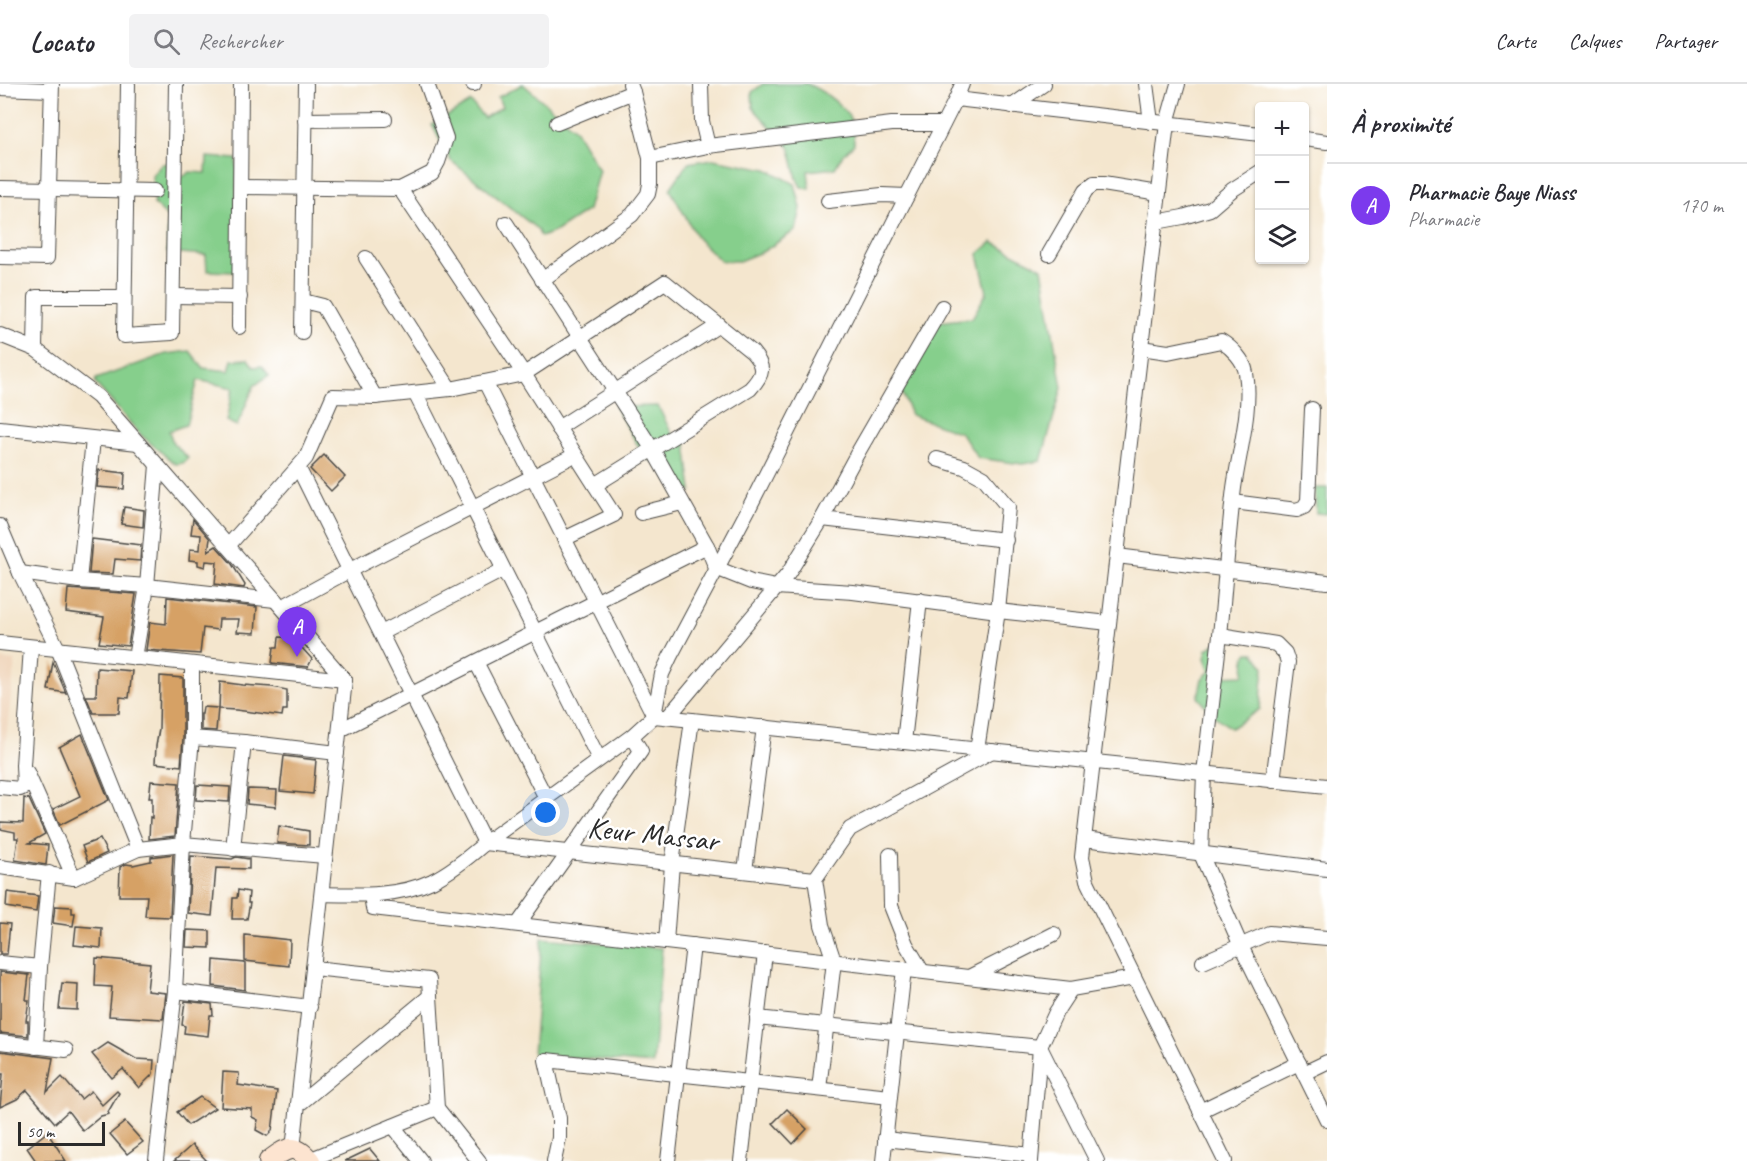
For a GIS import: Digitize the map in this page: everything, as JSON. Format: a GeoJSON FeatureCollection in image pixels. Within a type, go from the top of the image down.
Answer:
{"type":"FeatureCollection","features":[{"type":"Feature","properties":{"kind":"street"},"geometry":{"type":"LineString","coordinates":[[128,84],[124,336],[172,333],[176,84]]}},
{"type":"Feature","properties":{"kind":"street"},"geometry":{"type":"LineString","coordinates":[[239,327],[242,84]]}},
{"type":"Feature","properties":{"kind":"street"},"geometry":{"type":"LineString","coordinates":[[302,332],[306,84]]}},
{"type":"Feature","properties":{"kind":"street"},"geometry":{"type":"LineString","coordinates":[[241,187],[400,189],[432,173],[446,138],[427,84]]}},
{"type":"Feature","properties":{"kind":"street"},"geometry":{"type":"LineString","coordinates":[[701,84],[702,121],[708,146]]}},
{"type":"Feature","properties":{"kind":"street"},"geometry":{"type":"LineString","coordinates":[[322,894],[371,895],[406,890],[432,881],[462,862],[632,736],[654,716],[662,674],[748,510],[962,84]]}},
{"type":"Feature","properties":{"kind":"street"},"geometry":{"type":"LineString","coordinates":[[1012,106],[1044,84]]}},
{"type":"Feature","properties":{"kind":"street"},"geometry":{"type":"LineString","coordinates":[[1146,84],[1150,122]]}},
{"type":"Feature","properties":{"kind":"street"},"geometry":{"type":"LineString","coordinates":[[1178,84],[1167,123],[1082,857],[1087,881],[1224,1161]]}},
{"type":"Feature","properties":{"kind":"street"},"geometry":{"type":"LineString","coordinates":[[0,88],[51,87],[47,258],[0,257]]}},
{"type":"Feature","properties":{"kind":"street"},"geometry":{"type":"LineString","coordinates":[[542,280],[632,215],[648,194],[650,184],[650,158],[632,88],[557,123]]}},
{"type":"Feature","properties":{"kind":"street"},"geometry":{"type":"LineString","coordinates":[[956,99],[1255,133]]}},
{"type":"Feature","properties":{"kind":"street"},"geometry":{"type":"LineString","coordinates":[[305,120],[385,119]]}},
{"type":"Feature","properties":{"kind":"street"},"geometry":{"type":"LineString","coordinates":[[650,158],[708,146],[892,124],[943,124]]}},
{"type":"Feature","properties":{"kind":"street"},"geometry":{"type":"LineString","coordinates":[[1309,140],[1327,141]]}},
{"type":"Feature","properties":{"kind":"street"},"geometry":{"type":"LineString","coordinates":[[1156,222],[1210,209],[1232,190],[1255,175]]}},
{"type":"Feature","properties":{"kind":"street"},"geometry":{"type":"LineString","coordinates":[[1049,254],[1086,190],[1094,184],[1159,193]]}},
{"type":"Feature","properties":{"kind":"street"},"geometry":{"type":"LineString","coordinates":[[0,188],[155,191]]}},
{"type":"Feature","properties":{"kind":"street"},"geometry":{"type":"LineString","coordinates":[[400,189],[524,374],[614,515],[564,539]]}},
{"type":"Feature","properties":{"kind":"street"},"geometry":{"type":"LineString","coordinates":[[828,201],[882,195],[907,196]]}},
{"type":"Feature","properties":{"kind":"street"},"geometry":{"type":"LineString","coordinates":[[506,223],[652,450],[707,546],[716,568],[751,582],[776,587],[853,592],[1109,623]]}},
{"type":"Feature","properties":{"kind":"street"},"geometry":{"type":"LineString","coordinates":[[366,258],[450,389]]}},
{"type":"Feature","properties":{"kind":"street"},"geometry":{"type":"LineString","coordinates":[[228,546],[306,458],[333,396],[375,397],[450,389],[524,374],[665,282],[752,352],[762,367],[759,380],[750,389],[595,485]]}},
{"type":"Feature","properties":{"kind":"street"},"geometry":{"type":"LineString","coordinates":[[173,296],[240,297]]}},
{"type":"Feature","properties":{"kind":"street"},"geometry":{"type":"LineString","coordinates":[[35,349],[36,297],[124,297]]}},
{"type":"Feature","properties":{"kind":"street"},"geometry":{"type":"LineString","coordinates":[[303,301],[323,306],[375,397]]}},
{"type":"Feature","properties":{"kind":"street"},"geometry":{"type":"LineString","coordinates":[[668,717],[788,574],[822,519],[942,307]]}},
{"type":"Feature","properties":{"kind":"street"},"geometry":{"type":"LineString","coordinates":[[558,428],[719,325]]}},
{"type":"Feature","properties":{"kind":"street"},"geometry":{"type":"LineString","coordinates":[[0,334],[35,349],[98,397],[345,680],[298,1105],[304,1157]]}},
{"type":"Feature","properties":{"kind":"street"},"geometry":{"type":"LineString","coordinates":[[1141,348],[1168,352],[1221,342],[1236,353],[1246,370],[1248,398],[1233,502],[1204,773],[1201,854],[1240,944],[1327,1120]]}},
{"type":"Feature","properties":{"kind":"street"},"geometry":{"type":"LineString","coordinates":[[484,382],[654,716]]}},
{"type":"Feature","properties":{"kind":"street"},"geometry":{"type":"LineString","coordinates":[[414,393],[599,759]]}},
{"type":"Feature","properties":{"kind":"street"},"geometry":{"type":"LineString","coordinates":[[1233,502],[1297,510],[1304,507],[1308,501],[1312,409]]}},
{"type":"Feature","properties":{"kind":"street"},"geometry":{"type":"LineString","coordinates":[[0,428],[138,443]]}},
{"type":"Feature","properties":{"kind":"street"},"geometry":{"type":"LineString","coordinates":[[79,581],[93,439]]}},
{"type":"Feature","properties":{"kind":"street"},"geometry":{"type":"LineString","coordinates":[[20,573],[278,603],[350,570],[575,455]]}},
{"type":"Feature","properties":{"kind":"street"},"geometry":{"type":"LineString","coordinates":[[937,459],[984,478],[1008,507],[998,611],[977,750]]}},
{"type":"Feature","properties":{"kind":"street"},"geometry":{"type":"LineString","coordinates":[[135,658],[147,586],[157,465]]}},
{"type":"Feature","properties":{"kind":"street"},"geometry":{"type":"LineString","coordinates":[[298,467],[485,843]]}},
{"type":"Feature","properties":{"kind":"street"},"geometry":{"type":"LineString","coordinates":[[641,513],[682,503]]}},
{"type":"Feature","properties":{"kind":"street"},"geometry":{"type":"LineString","coordinates":[[822,519],[1006,540]]}},
{"type":"Feature","properties":{"kind":"street"},"geometry":{"type":"LineString","coordinates":[[0,526],[58,650],[138,849]]}},
{"type":"Feature","properties":{"kind":"street"},"geometry":{"type":"LineString","coordinates":[[340,730],[707,546]]}},
{"type":"Feature","properties":{"kind":"street"},"geometry":{"type":"LineString","coordinates":[[1117,556],[1327,582]]}},
{"type":"Feature","properties":{"kind":"street"},"geometry":{"type":"LineString","coordinates":[[381,633],[504,570]]}},
{"type":"Feature","properties":{"kind":"street"},"geometry":{"type":"LineString","coordinates":[[904,742],[920,600]]}},
{"type":"Feature","properties":{"kind":"street"},"geometry":{"type":"LineString","coordinates":[[1220,635],[1276,644],[1285,652],[1287,662],[1274,781]]}},
{"type":"Feature","properties":{"kind":"street"},"geometry":{"type":"LineString","coordinates":[[0,644],[345,680]]}},
{"type":"Feature","properties":{"kind":"street"},"geometry":{"type":"LineString","coordinates":[[0,787],[20,789],[24,787],[23,765],[32,647]]}},
{"type":"Feature","properties":{"kind":"street"},"geometry":{"type":"LineString","coordinates":[[476,662],[546,798]]}},
{"type":"Feature","properties":{"kind":"street"},"geometry":{"type":"LineString","coordinates":[[156,1160],[175,991],[183,844],[192,738],[192,664]]}},
{"type":"Feature","properties":{"kind":"street"},"geometry":{"type":"LineString","coordinates":[[654,716],[1327,786]]}},
{"type":"Feature","properties":{"kind":"street"},"geometry":{"type":"LineString","coordinates":[[666,942],[672,864],[692,720]]}},
{"type":"Feature","properties":{"kind":"street"},"geometry":{"type":"LineString","coordinates":[[745,871],[764,727]]}},
{"type":"Feature","properties":{"kind":"street"},"geometry":{"type":"LineString","coordinates":[[518,924],[641,751],[632,736]]}},
{"type":"Feature","properties":{"kind":"street"},"geometry":{"type":"LineString","coordinates":[[192,738],[337,753]]}},
{"type":"Feature","properties":{"kind":"street"},"geometry":{"type":"LineString","coordinates":[[233,849],[244,742]]}},
{"type":"Feature","properties":{"kind":"street"},"geometry":{"type":"LineString","coordinates":[[819,1089],[834,961],[822,925],[815,879],[850,829],[992,751]]}},
{"type":"Feature","properties":{"kind":"street"},"geometry":{"type":"LineString","coordinates":[[23,765],[74,878]]}},
{"type":"Feature","properties":{"kind":"street"},"geometry":{"type":"LineString","coordinates":[[1084,839],[1327,869]]}},
{"type":"Feature","properties":{"kind":"street","name":"Keur Massar"},"geometry":{"type":"LineString","coordinates":[[485,843],[815,879]]}},
{"type":"Feature","properties":{"kind":"street"},"geometry":{"type":"LineString","coordinates":[[0,867],[74,878],[138,849],[183,844],[325,856]]}},
{"type":"Feature","properties":{"kind":"street"},"geometry":{"type":"LineString","coordinates":[[890,855],[891,906],[906,944],[922,971]]}},
{"type":"Feature","properties":{"kind":"street"},"geometry":{"type":"LineString","coordinates":[[36,1047],[40,968],[49,873]]}},
{"type":"Feature","properties":{"kind":"street"},"geometry":{"type":"LineString","coordinates":[[371,895],[373,908],[969,977],[1071,988],[1089,987],[1134,978]]}},
{"type":"Feature","properties":{"kind":"street"},"geometry":{"type":"LineString","coordinates":[[1203,962],[1269,933],[1327,938]]}},
{"type":"Feature","properties":{"kind":"street"},"geometry":{"type":"LineString","coordinates":[[969,977],[1054,934]]}},
{"type":"Feature","properties":{"kind":"street"},"geometry":{"type":"LineString","coordinates":[[668,1161],[693,945]]}},
{"type":"Feature","properties":{"kind":"street"},"geometry":{"type":"LineString","coordinates":[[741,1161],[765,953]]}},
{"type":"Feature","properties":{"kind":"street"},"geometry":{"type":"LineString","coordinates":[[0,963],[40,968]]}},
{"type":"Feature","properties":{"kind":"street"},"geometry":{"type":"LineString","coordinates":[[314,968],[429,980],[437,1108],[479,1161]]}},
{"type":"Feature","properties":{"kind":"street"},"geometry":{"type":"LineString","coordinates":[[883,1161],[904,969]]}},
{"type":"Feature","properties":{"kind":"street"},"geometry":{"type":"LineString","coordinates":[[885,1139],[1031,1158],[1040,1047],[1056,1012],[1071,988]]}},
{"type":"Feature","properties":{"kind":"street"},"geometry":{"type":"LineString","coordinates":[[175,991],[310,1007]]}},
{"type":"Feature","properties":{"kind":"street"},"geometry":{"type":"LineString","coordinates":[[298,1105],[430,996]]}},
{"type":"Feature","properties":{"kind":"street"},"geometry":{"type":"LineString","coordinates":[[757,1018],[1040,1047]]}},
{"type":"Feature","properties":{"kind":"street"},"geometry":{"type":"LineString","coordinates":[[0,1042],[66,1050]]}},
{"type":"Feature","properties":{"kind":"street"},"geometry":{"type":"LineString","coordinates":[[1040,1047],[1097,1161]]}},
{"type":"Feature","properties":{"kind":"street"},"geometry":{"type":"LineString","coordinates":[[554,1161],[560,1138],[559,1118],[546,1060],[890,1097]]}},
{"type":"Feature","properties":{"kind":"street"},"geometry":{"type":"LineString","coordinates":[[1200,1111],[1301,1068],[1327,1062]]}},
{"type":"Feature","properties":{"kind":"street"},"geometry":{"type":"LineString","coordinates":[[269,1161],[282,1150],[304,1157],[437,1108]]}},
{"type":"Feature","properties":{"kind":"street"},"geometry":{"type":"LineString","coordinates":[[393,1126],[421,1161]]}},
{"type":"Feature","properties":{"kind":"shaded area"},"geometry":{"type":"Polygon","coordinates":[[[0,659],[15,661],[1,782],[0,782],[0,659]]]}},
{"type":"Feature","properties":{"kind":"green space"},"geometry":{"type":"Polygon","coordinates":[[[523,84],[575,129],[599,170],[588,210],[556,231],[541,237],[537,229],[450,160],[432,125],[471,102],[484,118],[502,107],[498,97],[523,84]]]}},
{"type":"Feature","properties":{"kind":"green space"},"geometry":{"type":"Polygon","coordinates":[[[763,84],[807,84],[834,100],[850,119],[854,129],[854,144],[835,168],[808,171],[810,189],[801,187],[797,179],[790,148],[753,108],[752,92],[763,84]]]}},
{"type":"Feature","properties":{"kind":"green space"},"geometry":{"type":"Polygon","coordinates":[[[207,157],[237,159],[235,272],[207,271],[206,255],[167,252],[168,218],[154,204],[152,175],[162,164],[169,163],[168,176],[184,176],[190,172],[206,173],[207,157]]]}},
{"type":"Feature","properties":{"kind":"green space"},"geometry":{"type":"Polygon","coordinates":[[[713,159],[767,169],[795,184],[801,208],[796,230],[764,251],[739,261],[721,261],[698,239],[670,189],[688,163],[713,159]]]}},
{"type":"Feature","properties":{"kind":"green space"},"geometry":{"type":"Polygon","coordinates":[[[992,242],[1042,268],[1062,388],[1041,461],[1022,464],[978,458],[961,433],[911,415],[899,385],[927,323],[972,318],[987,292],[978,254],[992,242]]]}},
{"type":"Feature","properties":{"kind":"green space"},"geometry":{"type":"Polygon","coordinates":[[[190,351],[203,368],[229,371],[232,360],[248,359],[254,367],[262,366],[269,375],[254,386],[237,426],[226,421],[233,388],[198,380],[186,425],[169,431],[173,443],[188,458],[183,463],[175,464],[141,435],[95,383],[96,379],[166,354],[190,351]]]}},
{"type":"Feature","properties":{"kind":"green space"},"geometry":{"type":"Polygon","coordinates":[[[658,406],[674,438],[685,436],[692,491],[678,494],[668,467],[646,459],[615,407],[658,406]]]}},
{"type":"Feature","properties":{"kind":"green space"},"geometry":{"type":"Polygon","coordinates":[[[1315,488],[1327,488],[1327,514],[1316,513],[1315,488]]]}},
{"type":"Feature","properties":{"kind":"green space"},"geometry":{"type":"Polygon","coordinates":[[[1217,643],[1221,676],[1244,675],[1245,657],[1248,653],[1254,653],[1264,667],[1260,709],[1231,728],[1213,715],[1198,697],[1202,679],[1210,671],[1205,658],[1207,649],[1217,643]]]}},
{"type":"Feature","properties":{"kind":"green space"},"geometry":{"type":"Polygon","coordinates":[[[542,938],[662,948],[653,1064],[533,1054],[542,938]]]}},
{"type":"Feature","properties":{"kind":"building"},"geometry":{"type":"Polygon","coordinates":[[[324,455],[345,477],[331,491],[310,469],[324,455]]]}},
{"type":"Feature","properties":{"kind":"building"},"geometry":{"type":"Polygon","coordinates":[[[99,470],[125,473],[124,489],[97,487],[99,470]]]}},
{"type":"Feature","properties":{"kind":"building"},"geometry":{"type":"Polygon","coordinates":[[[124,507],[144,510],[143,527],[121,524],[124,507]]]}},
{"type":"Feature","properties":{"kind":"building"},"geometry":{"type":"Polygon","coordinates":[[[193,519],[210,539],[208,551],[216,546],[232,564],[245,585],[244,588],[215,584],[217,562],[206,561],[205,567],[198,565],[198,561],[189,560],[190,549],[200,550],[201,535],[191,534],[193,519]]]}},
{"type":"Feature","properties":{"kind":"building"},"geometry":{"type":"Polygon","coordinates":[[[92,539],[141,545],[140,561],[115,559],[113,574],[89,573],[92,539]]]}},
{"type":"Feature","properties":{"kind":"building"},"geometry":{"type":"Polygon","coordinates":[[[68,589],[136,594],[128,646],[99,643],[104,617],[66,612],[68,589]]]}},
{"type":"Feature","properties":{"kind":"building"},"geometry":{"type":"Polygon","coordinates":[[[167,597],[257,607],[255,633],[237,632],[239,619],[219,619],[218,630],[203,628],[200,654],[146,650],[150,622],[166,624],[167,597]]]}},
{"type":"Feature","properties":{"kind":"building"},"geometry":{"type":"Polygon","coordinates":[[[279,637],[293,638],[312,659],[308,667],[272,663],[274,647],[278,647],[279,637]]]}},
{"type":"Feature","properties":{"kind":"building"},"geometry":{"type":"Polygon","coordinates":[[[53,662],[66,693],[48,690],[53,662]]]}},
{"type":"Feature","properties":{"kind":"building"},"geometry":{"type":"Polygon","coordinates":[[[97,668],[132,671],[129,698],[120,697],[119,713],[93,713],[86,696],[96,696],[97,668]]]}},
{"type":"Feature","properties":{"kind":"building"},"geometry":{"type":"Polygon","coordinates":[[[160,676],[183,678],[181,766],[155,763],[159,729],[160,676]]]}},
{"type":"Feature","properties":{"kind":"building"},"geometry":{"type":"Polygon","coordinates":[[[220,682],[287,690],[287,710],[283,710],[282,716],[219,709],[220,682]]]}},
{"type":"Feature","properties":{"kind":"building"},"geometry":{"type":"Polygon","coordinates":[[[203,707],[218,708],[216,731],[201,730],[203,707]]]}},
{"type":"Feature","properties":{"kind":"building"},"geometry":{"type":"Polygon","coordinates":[[[82,734],[109,800],[60,825],[53,809],[80,796],[59,747],[82,734]]]}},
{"type":"Feature","properties":{"kind":"building"},"geometry":{"type":"Polygon","coordinates":[[[284,756],[316,760],[313,794],[280,791],[284,756]]]}},
{"type":"Feature","properties":{"kind":"building"},"geometry":{"type":"Polygon","coordinates":[[[151,781],[179,783],[175,836],[149,839],[150,817],[152,818],[152,798],[149,798],[151,781]]]}},
{"type":"Feature","properties":{"kind":"building"},"geometry":{"type":"Polygon","coordinates":[[[197,785],[230,787],[229,802],[196,800],[197,785]]]}},
{"type":"Feature","properties":{"kind":"building"},"geometry":{"type":"Polygon","coordinates":[[[248,789],[277,790],[276,807],[247,804],[248,789]]]}},
{"type":"Feature","properties":{"kind":"building"},"geometry":{"type":"Polygon","coordinates":[[[24,798],[29,799],[45,834],[29,843],[48,845],[46,865],[15,860],[18,838],[15,838],[15,832],[0,829],[0,822],[23,823],[24,798]]]}},
{"type":"Feature","properties":{"kind":"building"},"geometry":{"type":"Polygon","coordinates":[[[279,826],[309,831],[309,845],[277,843],[279,826]]]}},
{"type":"Feature","properties":{"kind":"building"},"geometry":{"type":"Polygon","coordinates":[[[100,839],[107,853],[88,862],[82,846],[100,839]]]}},
{"type":"Feature","properties":{"kind":"building"},"geometry":{"type":"Polygon","coordinates":[[[173,854],[170,917],[145,916],[147,896],[119,896],[120,867],[126,864],[133,865],[151,861],[151,857],[173,854]]]}},
{"type":"Feature","properties":{"kind":"building"},"geometry":{"type":"Polygon","coordinates":[[[191,856],[249,859],[249,869],[216,868],[212,916],[188,913],[191,856]]]}},
{"type":"Feature","properties":{"kind":"building"},"geometry":{"type":"Polygon","coordinates":[[[238,890],[249,892],[248,903],[250,903],[247,919],[232,919],[233,898],[237,898],[238,890]]]}},
{"type":"Feature","properties":{"kind":"building"},"geometry":{"type":"Polygon","coordinates":[[[7,892],[38,896],[36,912],[6,907],[7,892]]]}},
{"type":"Feature","properties":{"kind":"building"},"geometry":{"type":"Polygon","coordinates":[[[55,906],[72,907],[72,913],[75,913],[73,926],[53,923],[55,906]]]}},
{"type":"Feature","properties":{"kind":"building"},"geometry":{"type":"Polygon","coordinates":[[[0,923],[10,924],[7,954],[0,954],[0,923]]]}},
{"type":"Feature","properties":{"kind":"building"},"geometry":{"type":"Polygon","coordinates":[[[76,926],[102,928],[101,948],[74,945],[76,926]]]}},
{"type":"Feature","properties":{"kind":"building"},"geometry":{"type":"Polygon","coordinates":[[[187,930],[210,931],[210,948],[186,947],[187,930]]]}},
{"type":"Feature","properties":{"kind":"building"},"geometry":{"type":"Polygon","coordinates":[[[245,935],[290,940],[289,966],[245,961],[245,935]]]}},
{"type":"Feature","properties":{"kind":"building"},"geometry":{"type":"Polygon","coordinates":[[[96,958],[150,963],[147,991],[166,993],[163,1019],[109,1016],[112,987],[95,986],[96,958]]]}},
{"type":"Feature","properties":{"kind":"building"},"geometry":{"type":"Polygon","coordinates":[[[214,960],[245,963],[245,990],[213,986],[214,960]]]}},
{"type":"Feature","properties":{"kind":"building"},"geometry":{"type":"Polygon","coordinates":[[[0,972],[29,975],[26,1000],[29,1000],[26,1021],[28,1021],[28,1036],[0,1033],[0,972]]]}},
{"type":"Feature","properties":{"kind":"building"},"geometry":{"type":"Polygon","coordinates":[[[62,983],[78,984],[77,1010],[59,1009],[62,983]]]}},
{"type":"Feature","properties":{"kind":"building"},"geometry":{"type":"Polygon","coordinates":[[[185,1001],[212,1004],[213,1015],[210,1015],[208,1036],[184,1033],[185,1026],[182,1025],[185,1001]]]}},
{"type":"Feature","properties":{"kind":"building"},"geometry":{"type":"Polygon","coordinates":[[[108,1043],[136,1059],[154,1060],[153,1074],[139,1088],[123,1069],[112,1078],[92,1054],[108,1043]]]}},
{"type":"Feature","properties":{"kind":"building"},"geometry":{"type":"Polygon","coordinates":[[[0,1051],[53,1058],[47,1092],[62,1077],[81,1099],[91,1091],[102,1105],[117,1091],[119,1093],[109,1114],[101,1116],[83,1131],[68,1111],[55,1123],[27,1090],[17,1099],[0,1107],[3,1074],[0,1074],[0,1051]]]}},
{"type":"Feature","properties":{"kind":"building"},"geometry":{"type":"Polygon","coordinates":[[[223,1072],[239,1073],[238,1085],[277,1091],[272,1131],[267,1136],[256,1130],[258,1120],[252,1117],[252,1109],[221,1107],[223,1072]]]}},
{"type":"Feature","properties":{"kind":"building"},"geometry":{"type":"Polygon","coordinates":[[[200,1097],[215,1108],[188,1125],[177,1112],[200,1097]]]}},
{"type":"Feature","properties":{"kind":"building"},"geometry":{"type":"Polygon","coordinates":[[[787,1109],[807,1129],[793,1144],[773,1123],[787,1109]]]}},
{"type":"Feature","properties":{"kind":"building"},"geometry":{"type":"Polygon","coordinates":[[[125,1122],[143,1142],[127,1154],[110,1134],[125,1122]]]}},
{"type":"Feature","properties":{"kind":"building"},"geometry":{"type":"Polygon","coordinates":[[[47,1132],[66,1161],[36,1161],[27,1148],[47,1132]]]}},
{"type":"Feature","properties":{"kind":"building"},"geometry":{"type":"Polygon","coordinates":[[[192,1145],[207,1161],[174,1161],[192,1145]]]}},
{"type":"Feature","properties":{"kind":"building"},"geometry":{"type":"Polygon","coordinates":[[[370,1149],[380,1161],[345,1161],[370,1149]]]}},
{"type":"Feature","properties":{"kind":"place","name":"Pharmacie Baye Niass"},"geometry":{"type":"Point","coordinates":[297,657]}}]}
